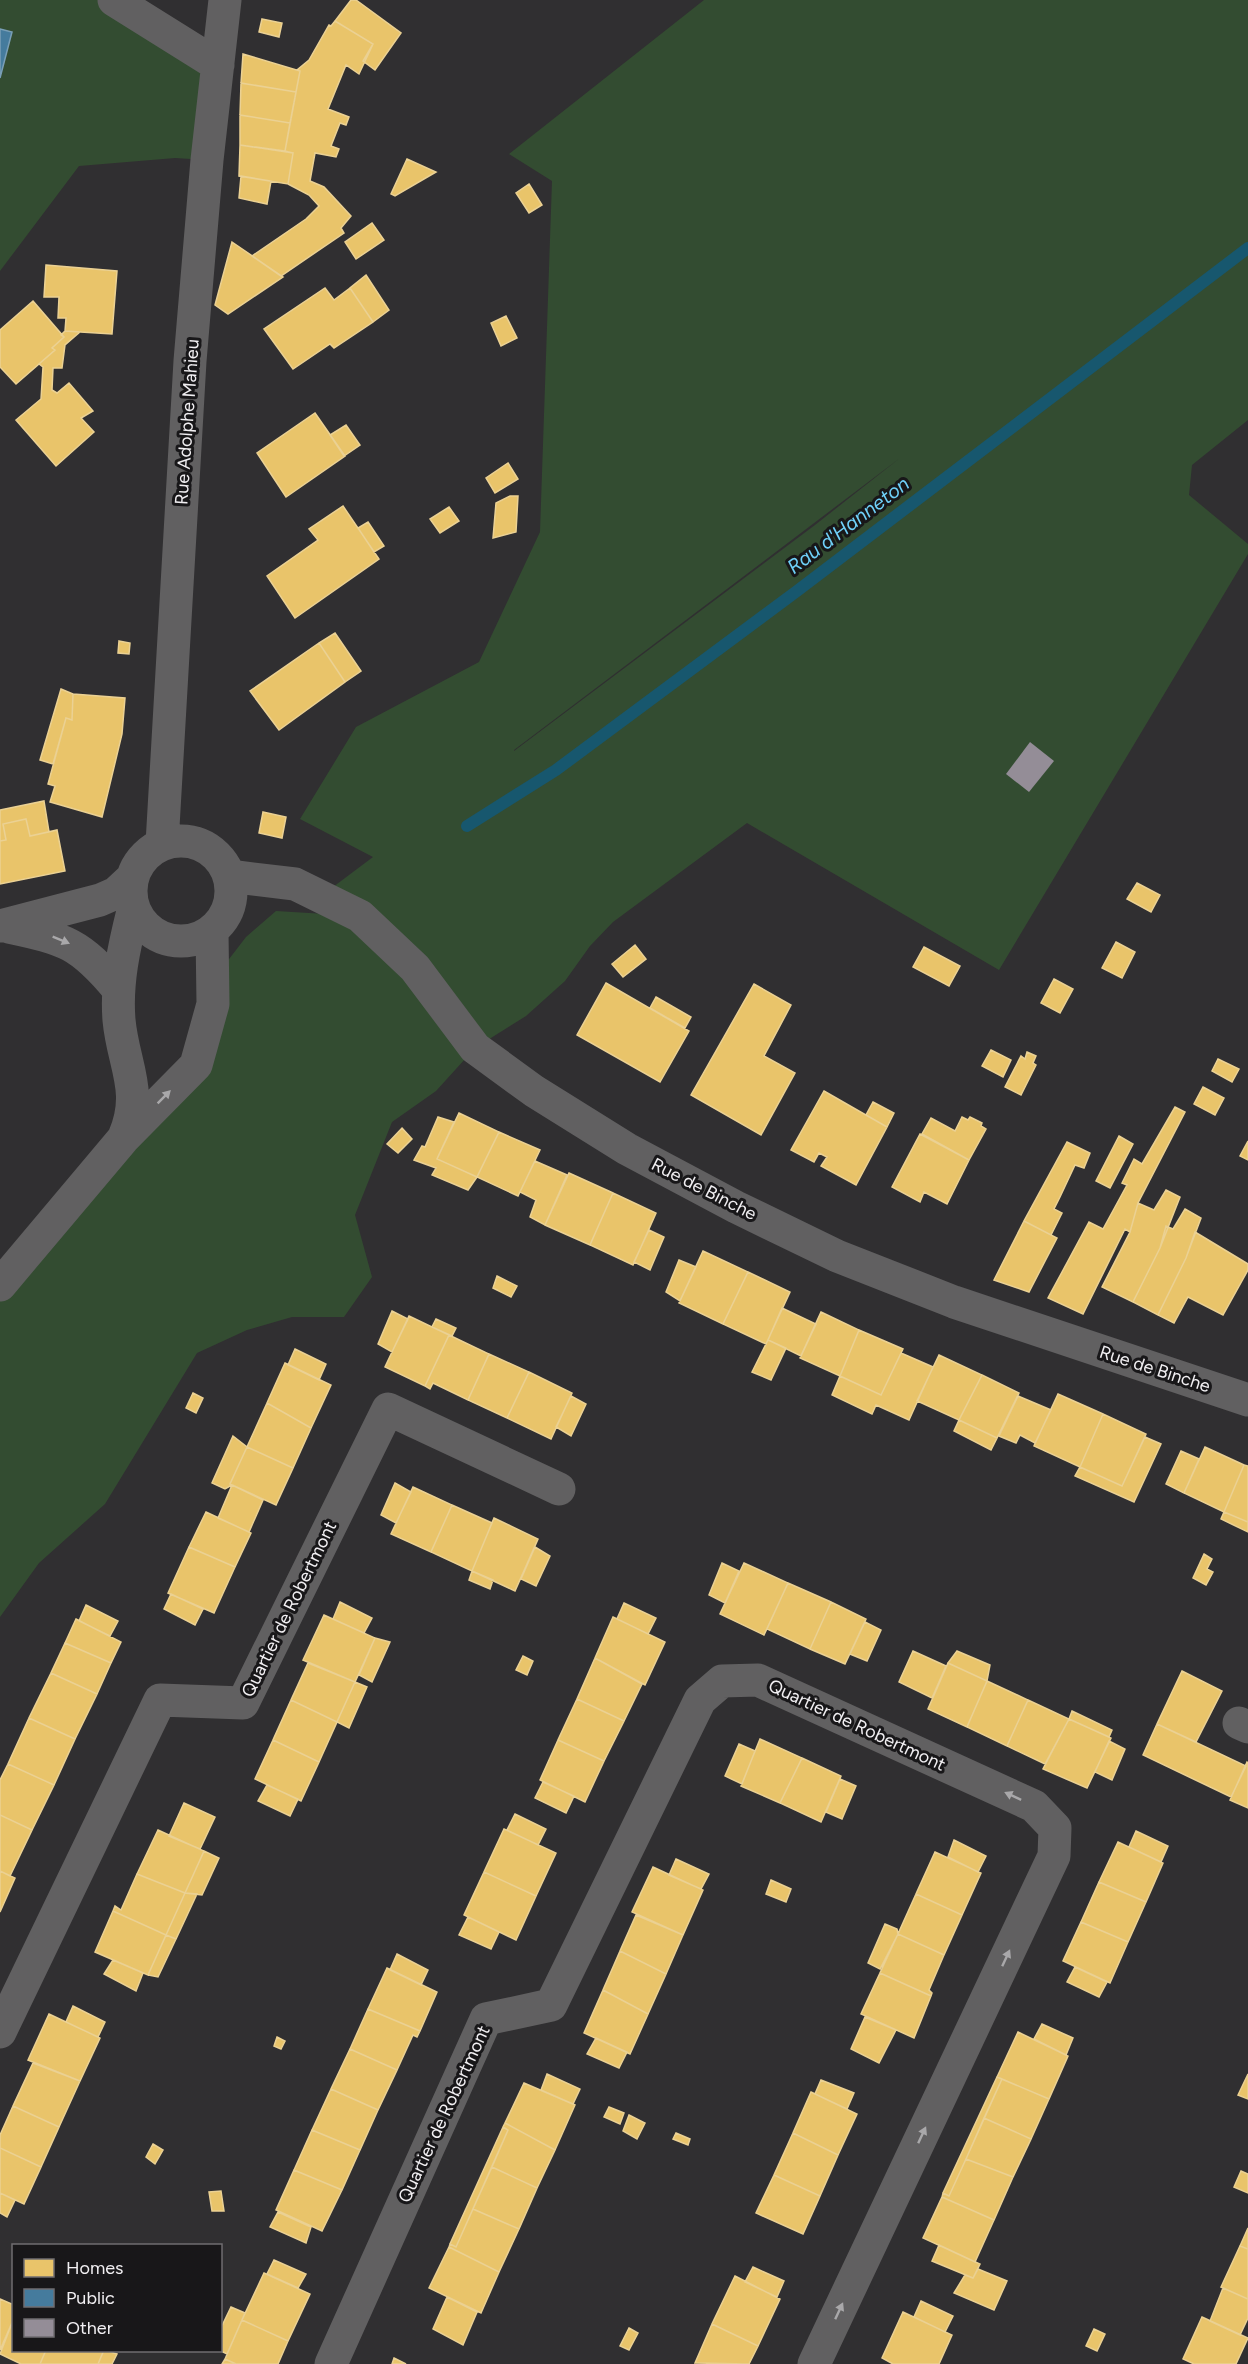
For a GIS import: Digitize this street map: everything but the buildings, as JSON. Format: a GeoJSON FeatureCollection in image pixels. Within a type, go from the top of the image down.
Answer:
{"type":"FeatureCollection","features":[{"type":"Feature","properties":{"kind":"street"},"geometry":{"type":"LineString","coordinates":[[114,0],[218,65]]}},
{"type":"Feature","properties":{"kind":"street","name":"Rue Adolphe Mahieu"},"geometry":{"type":"LineString","coordinates":[[162,844],[190,361],[225,0]]}},
{"type":"Feature","properties":{"kind":"street"},"geometry":{"type":"LineString","coordinates":[[178,841],[195,843],[210,850],[222,862],[229,876],[231,892],[229,907],[222,921],[212,932],[196,940],[179,942],[162,938],[139,921],[133,911],[130,895],[131,879],[138,864],[148,852],[162,844],[178,841]]}},
{"type":"Feature","properties":{"kind":"street","name":"Rue de Binche"},"geometry":{"type":"LineString","coordinates":[[229,876],[295,884],[360,916],[416,968],[475,1048],[534,1091],[627,1149],[736,1207],[837,1256],[954,1302],[1248,1400]]}},
{"type":"Feature","properties":{"kind":"street"},"geometry":{"type":"LineString","coordinates":[[2,926],[100,900],[116,893],[131,879]]}},
{"type":"Feature","properties":{"kind":"street"},"geometry":{"type":"LineString","coordinates":[[123,1139],[132,1119],[134,1088],[119,1022],[118,989],[133,911]]}},
{"type":"Feature","properties":{"kind":"street"},"geometry":{"type":"LineString","coordinates":[[2,926],[59,938],[95,961],[118,989]]}},
{"type":"Feature","properties":{"kind":"street"},"geometry":{"type":"LineString","coordinates":[[0,1285],[123,1139],[196,1065],[213,1004],[212,932]]}},
{"type":"Feature","properties":{"kind":"street","name":"Quartier de Robertmont"},"geometry":{"type":"LineString","coordinates":[[0,2032],[160,1700],[243,1703],[388,1409],[559,1489]]}},
{"type":"Feature","properties":{"kind":"street","name":"Quartier de Robertmont"},"geometry":{"type":"LineString","coordinates":[[331,2364],[486,2019],[551,2005],[700,1700],[722,1681],[758,1680],[1034,1806],[1055,1828],[1054,1856],[814,2364]]}},
{"type":"Feature","properties":{"kind":"green space"},"geometry":{"type":"Polygon","coordinates":[[[0,0],[114,0],[218,65],[207,160],[175,158],[79,166],[0,271],[0,0]]]}},
{"type":"Feature","properties":{"kind":"green space"},"geometry":{"type":"Polygon","coordinates":[[[704,0],[1248,0],[1248,420],[1192,465],[1189,495],[1248,544],[1248,554],[999,970],[747,823],[613,922],[590,946],[565,981],[526,1016],[475,1048],[436,1091],[392,1122],[355,1215],[372,1277],[344,1317],[292,1317],[247,1330],[197,1353],[105,1504],[39,1563],[0,1617],[0,1285],[196,1065],[226,963],[246,937],[276,911],[358,916],[321,896],[373,857],[300,819],[356,727],[479,662],[540,532],[552,181],[509,154],[704,0]],[[900,458],[514,751],[815,525],[900,458]]]}},
{"type":"Feature","properties":{"kind":"waterway","name":"Rau d'Hanneton"},"geometry":{"type":"LineString","coordinates":[[467,826],[556,770],[797,591],[1248,248]]}}]}
